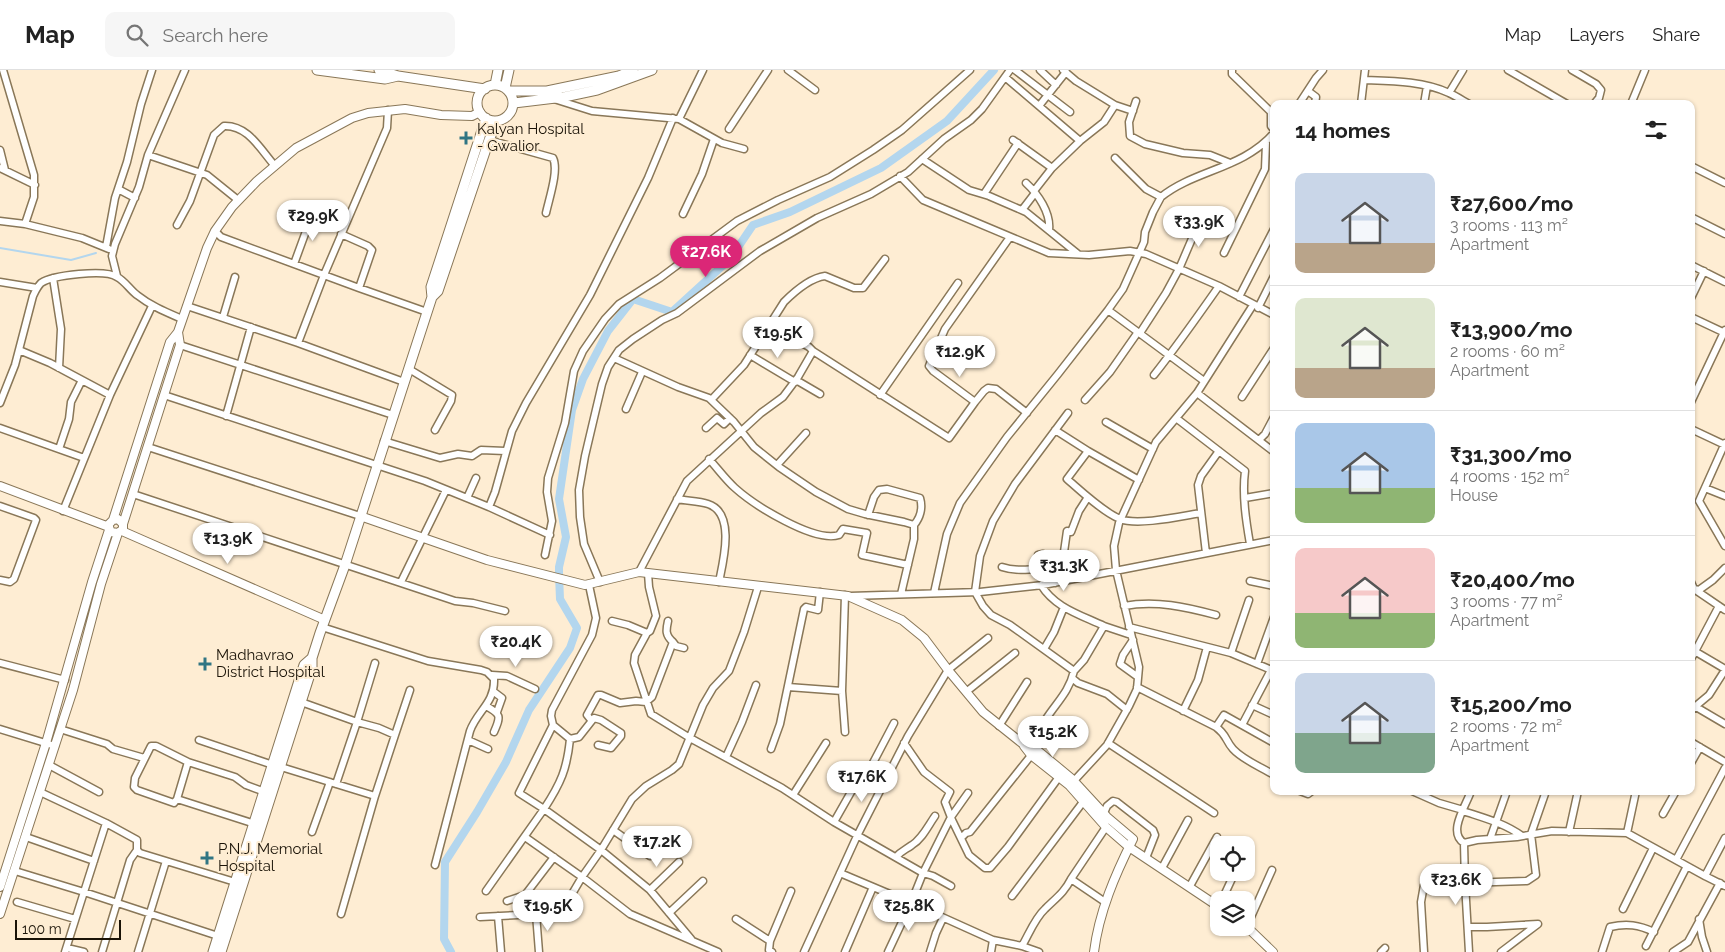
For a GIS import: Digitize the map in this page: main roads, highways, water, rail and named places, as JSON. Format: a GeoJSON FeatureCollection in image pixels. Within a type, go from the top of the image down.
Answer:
{"type":"FeatureCollection","features":[{"type":"Feature","properties":{"kind":"main road"},"geometry":{"type":"LineString","coordinates":[[317,70],[385,79],[398,76]]}},
{"type":"Feature","properties":{"kind":"main road"},"geometry":{"type":"LineString","coordinates":[[379,70],[398,76],[485,89]]}},
{"type":"Feature","properties":{"kind":"main road"},"geometry":{"type":"LineString","coordinates":[[495,85],[498,70]]}},
{"type":"Feature","properties":{"kind":"main road"},"geometry":{"type":"LineString","coordinates":[[509,70],[507,89],[514,103],[510,113],[502,120],[497,121],[483,115],[478,107],[478,97],[485,89],[495,85],[507,89],[549,94],[597,90],[652,70]]}},
{"type":"Feature","properties":{"kind":"main road"},"geometry":{"type":"LineString","coordinates":[[514,103],[618,76],[633,70]]}},
{"type":"Feature","properties":{"kind":"main road"},"geometry":{"type":"LineString","coordinates":[[213,952],[218,936],[226,923],[277,766],[301,702],[323,624],[345,565],[409,369],[432,297],[431,287],[483,115]]}},
{"type":"Feature","properties":{"kind":"main road"},"geometry":{"type":"LineString","coordinates":[[432,297],[438,291],[497,121]]}},
{"type":"Feature","properties":{"kind":"main road"},"geometry":{"type":"LineString","coordinates":[[221,952],[235,882],[265,792],[277,766],[304,665],[312,658]]}},
{"type":"Feature","properties":{"kind":"waterway"},"geometry":{"type":"LineString","coordinates":[[451,952],[444,939],[445,862],[506,762],[529,710],[570,648],[577,628],[560,599],[559,567],[566,537],[559,499],[572,410],[583,379],[608,331],[633,299],[672,312],[730,259],[753,225],[790,212],[881,168],[947,121],[994,70]]}},
{"type":"Feature","properties":{"kind":"waterway"},"geometry":{"type":"LineString","coordinates":[[0,248],[71,260],[96,253]]}},
{"type":"Feature","properties":{"kind":"place","name":"Kalyan Hospital - Gwalior"},"geometry":{"type":"Point","coordinates":[466,138]}},
{"type":"Feature","properties":{"kind":"place","name":"Madhavrao District Hospital"},"geometry":{"type":"Point","coordinates":[205,664]}},
{"type":"Feature","properties":{"kind":"place","name":"P.N.J. Memorial Hospital"},"geometry":{"type":"Point","coordinates":[207,858]}}]}
